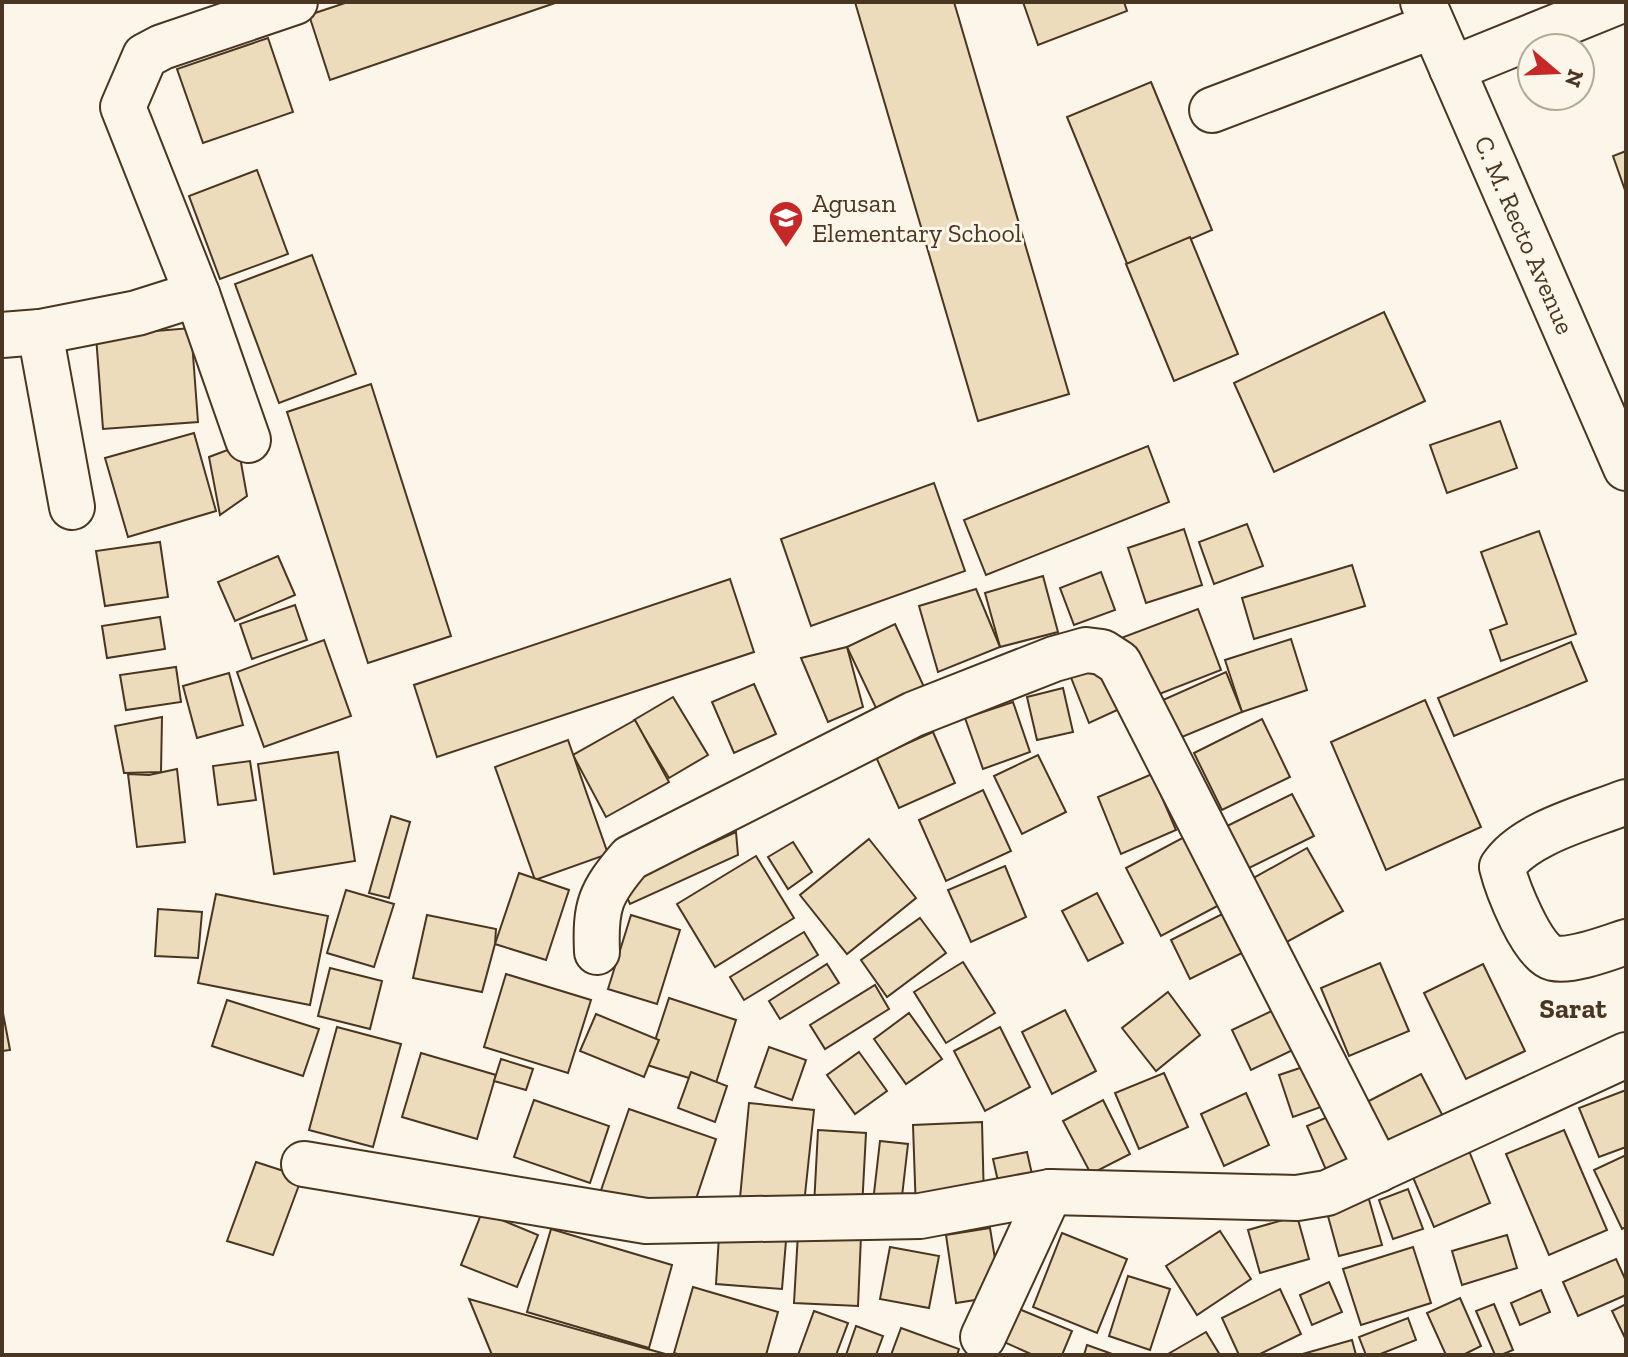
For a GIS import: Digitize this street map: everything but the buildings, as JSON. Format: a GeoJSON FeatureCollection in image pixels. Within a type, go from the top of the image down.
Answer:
{"type":"FeatureCollection","features":[{"type":"Feature","properties":{"kind":"main road"},"geometry":{"type":"LineString","coordinates":[[248,440],[197,294],[123,107],[145,56],[162,47],[295,2]]}},
{"type":"Feature","properties":{"kind":"main road"},"geometry":{"type":"LineString","coordinates":[[1452,69],[1617,2]]}},
{"type":"Feature","properties":{"kind":"main road"},"geometry":{"type":"LineString","coordinates":[[1212,110],[1428,14]]}},
{"type":"Feature","properties":{"kind":"main road","name":"C. M. Recto Avenue"},"geometry":{"type":"LineString","coordinates":[[1428,14],[1626,468]]}},
{"type":"Feature","properties":{"kind":"main road"},"geometry":{"type":"LineString","coordinates":[[72,507],[21,334],[137,313],[197,294]]}},
{"type":"Feature","properties":{"kind":"main road"},"geometry":{"type":"LineString","coordinates":[[597,952],[595,919],[607,884],[630,858],[914,714],[1054,659],[1086,650],[1102,652],[1119,663],[1378,1170]]}},
{"type":"Feature","properties":{"kind":"main road"},"geometry":{"type":"LineString","coordinates":[[1626,802],[1531,840],[1511,853],[1502,867],[1538,949],[1553,958],[1604,950],[1626,942]]}},
{"type":"Feature","properties":{"kind":"main road"},"geometry":{"type":"LineString","coordinates":[[304,1164],[646,1221],[920,1216],[1050,1192],[1297,1198],[1327,1193],[1626,1055]]}},
{"type":"Feature","properties":{"kind":"main road"},"geometry":{"type":"LineString","coordinates":[[983,1337],[1050,1192]]}},
{"type":"Feature","properties":{"kind":"place","name":"Agusan Elementary School"},"geometry":{"type":"Point","coordinates":[786,249]}},
{"type":"Feature","properties":{"kind":"district","name":"Sarat"},"geometry":{"type":"Point","coordinates":[1573,1008]}}]}
